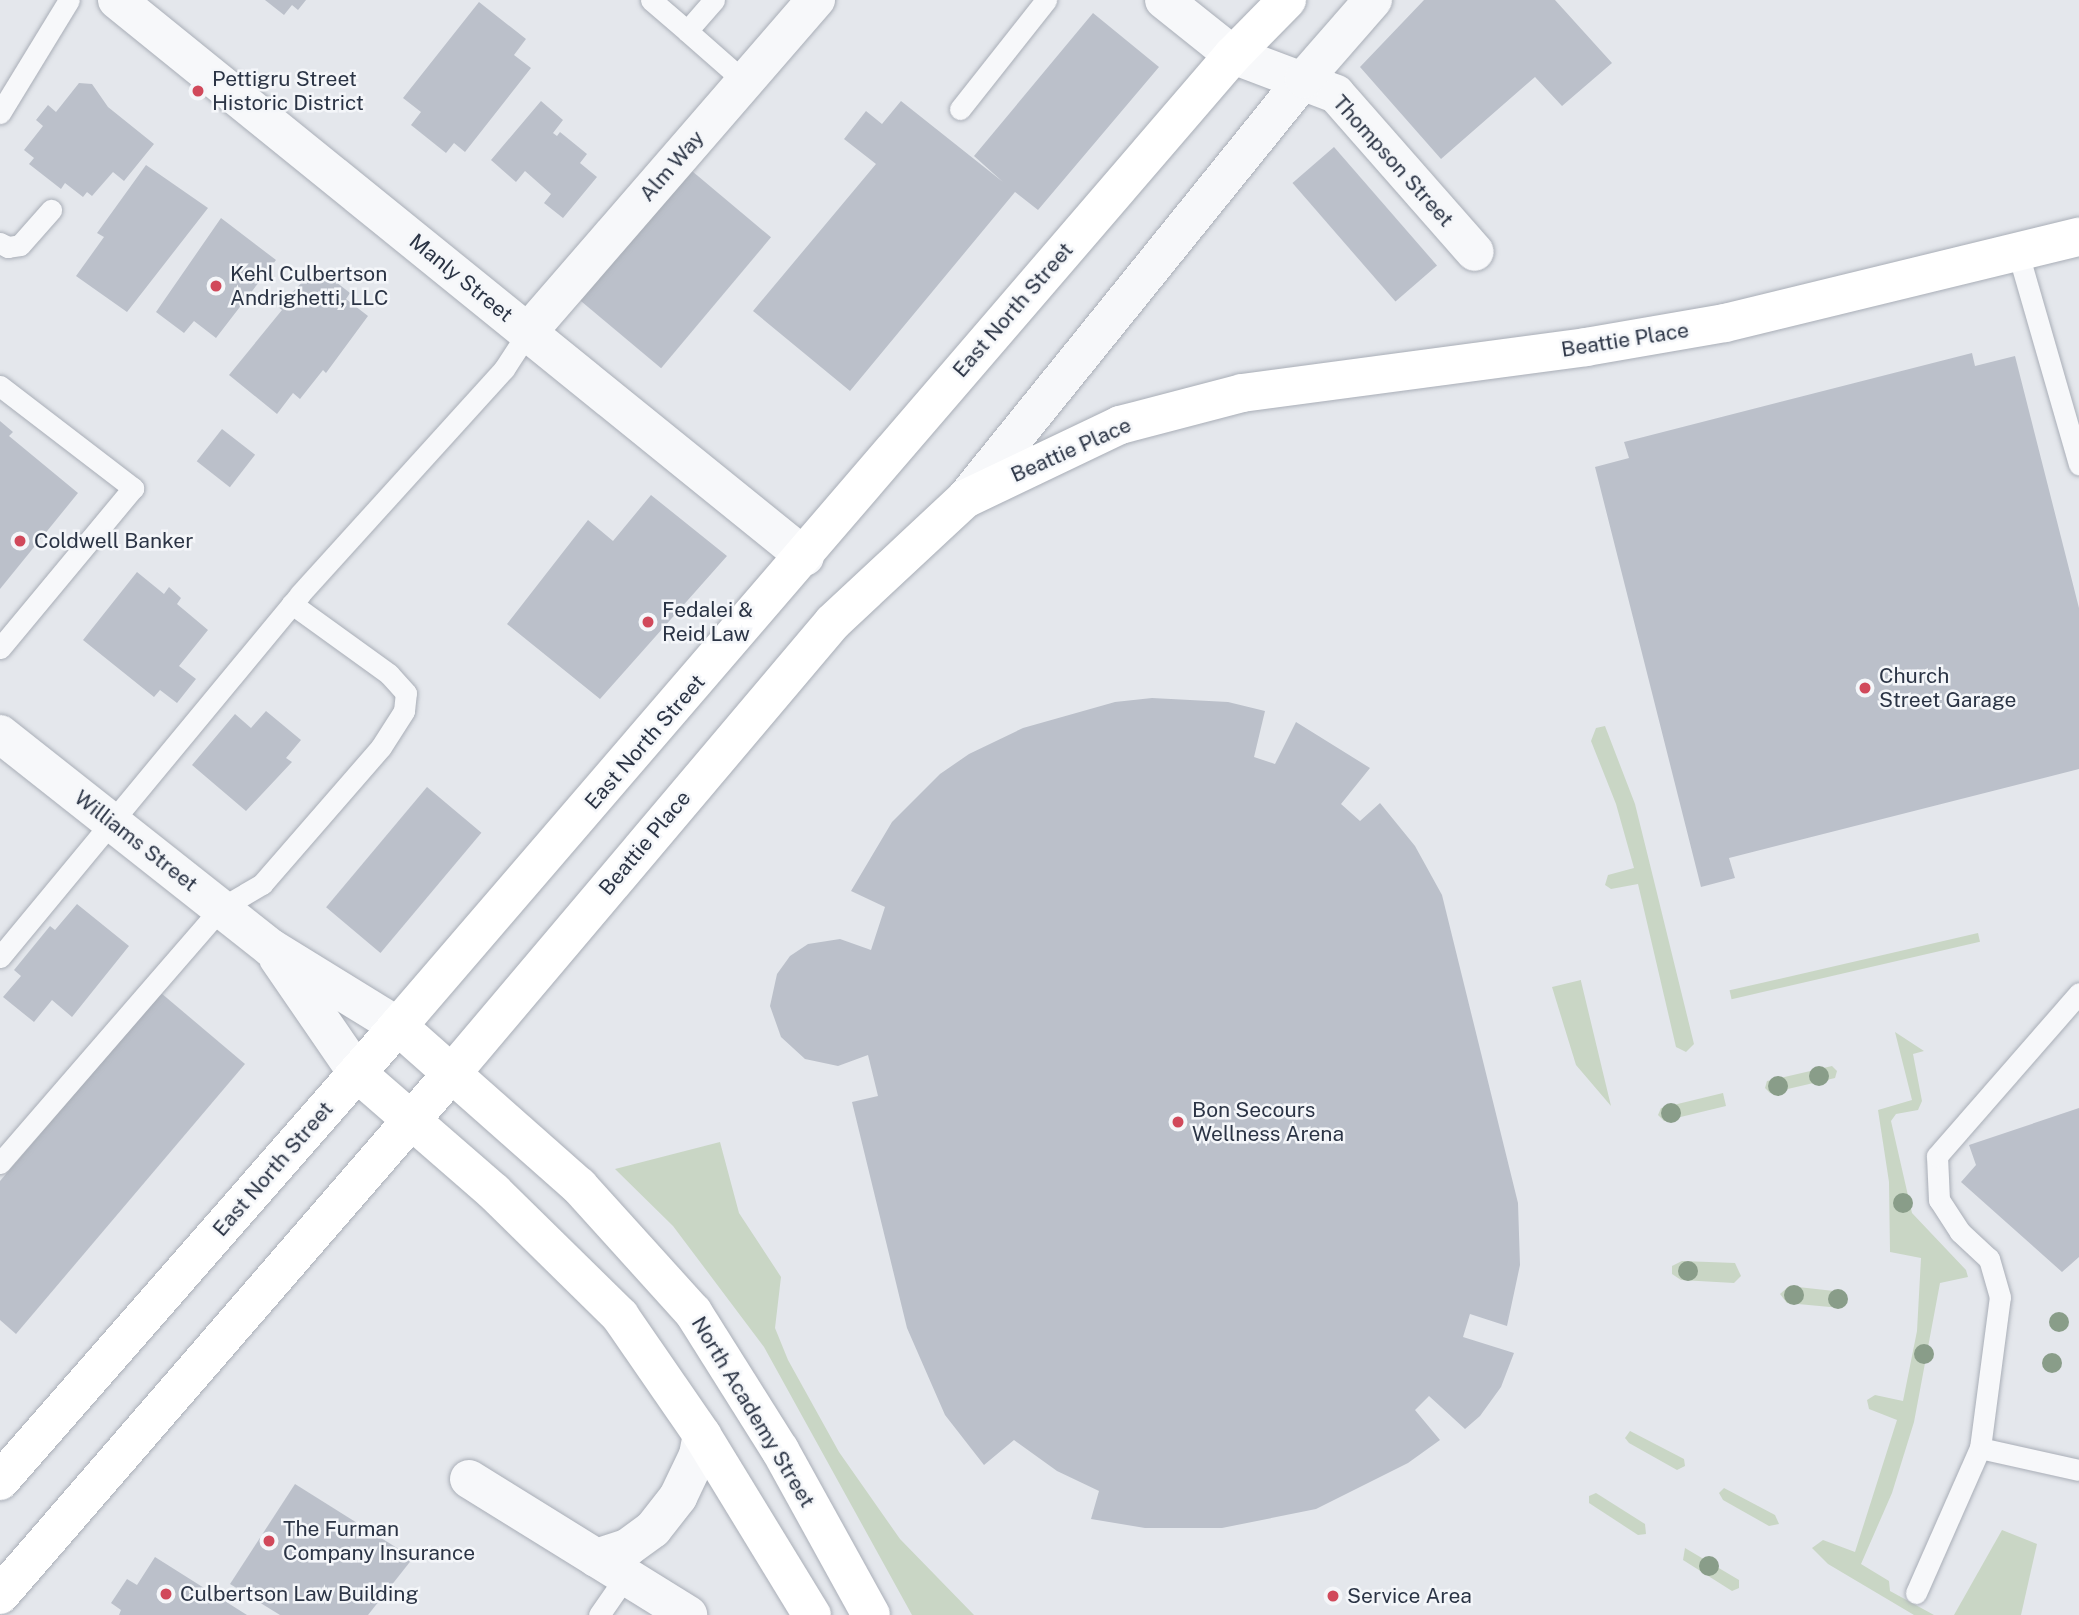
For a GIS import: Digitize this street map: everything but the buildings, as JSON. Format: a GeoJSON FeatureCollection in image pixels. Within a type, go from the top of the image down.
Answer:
{"type":"FeatureCollection","features":[{"type":"Feature","properties":{"kind":"main road","name":"East North Street"},"geometry":{"type":"LineString","coordinates":[[0,1481],[805,556],[858,488],[1233,55],[1287,0]]}},
{"type":"Feature","properties":{"kind":"main road","name":"Beattie Place"},"geometry":{"type":"LineString","coordinates":[[412,1119],[833,622],[965,499],[1120,425],[1242,393],[1586,347],[1725,323],[2079,237]]}},
{"type":"Feature","properties":{"kind":"main road","name":"North Academy Street"},"geometry":{"type":"LineString","coordinates":[[398,1026],[579,1186],[693,1312],[780,1450],[871,1615]]}},
{"type":"Feature","properties":{"kind":"main road"},"geometry":{"type":"LineString","coordinates":[[357,1073],[412,1119],[611,1307],[702,1435],[812,1615]]}},
{"type":"Feature","properties":{"kind":"main road"},"geometry":{"type":"LineString","coordinates":[[0,1595],[412,1119]]}},
{"type":"Feature","properties":{"kind":"street","name":"Manly Street"},"geometry":{"type":"LineString","coordinates":[[117,0],[805,556]]}},
{"type":"Feature","properties":{"kind":"street","name":"Alm Way"},"geometry":{"type":"LineString","coordinates":[[528,332],[816,0]]}},
{"type":"Feature","properties":{"kind":"street","name":"Thompson Street"},"geometry":{"type":"LineString","coordinates":[[1164,0],[1233,55],[1304,79],[1336,94],[1475,252]]}},
{"type":"Feature","properties":{"kind":"street"},"geometry":{"type":"LineString","coordinates":[[965,499],[1304,79],[1373,0]]}},
{"type":"Feature","properties":{"kind":"street","name":"Williams Street"},"geometry":{"type":"LineString","coordinates":[[0,734],[271,948],[398,1026]]}},
{"type":"Feature","properties":{"kind":"street","name":"Williams Street"},"geometry":{"type":"LineString","coordinates":[[271,948],[357,1073]]}},
{"type":"Feature","properties":{"kind":"street"},"geometry":{"type":"LineString","coordinates":[[611,1567],[627,1548],[653,1529],[678,1497],[698,1455],[702,1435]]}},
{"type":"Feature","properties":{"kind":"street"},"geometry":{"type":"LineString","coordinates":[[469,1479],[688,1615]]}},
{"type":"Feature","properties":{"kind":"lane"},"geometry":{"type":"LineString","coordinates":[[0,113],[69,0]]}},
{"type":"Feature","properties":{"kind":"lane"},"geometry":{"type":"LineString","coordinates":[[651,0],[745,82]]}},
{"type":"Feature","properties":{"kind":"lane"},"geometry":{"type":"LineString","coordinates":[[687,31],[714,0]]}},
{"type":"Feature","properties":{"kind":"lane"},"geometry":{"type":"LineString","coordinates":[[960,109],[1046,0]]}},
{"type":"Feature","properties":{"kind":"lane"},"geometry":{"type":"LineString","coordinates":[[0,243],[8,247],[20,245],[51,210]]}},
{"type":"Feature","properties":{"kind":"lane"},"geometry":{"type":"LineString","coordinates":[[2018,253],[2079,464]]}},
{"type":"Feature","properties":{"kind":"lane"},"geometry":{"type":"LineString","coordinates":[[0,957],[292,604],[504,369],[528,332]]}},
{"type":"Feature","properties":{"kind":"lane"},"geometry":{"type":"LineString","coordinates":[[0,386],[133,488],[0,648]]}},
{"type":"Feature","properties":{"kind":"lane"},"geometry":{"type":"LineString","coordinates":[[0,1163],[221,908],[262,884],[381,747],[404,712],[406,693],[389,674],[292,604]]}},
{"type":"Feature","properties":{"kind":"lane"},"geometry":{"type":"LineString","coordinates":[[1916,1593],[1980,1448],[2000,1297],[1989,1259],[1960,1232],[1939,1200],[1937,1156],[2079,993]]}},
{"type":"Feature","properties":{"kind":"lane"},"geometry":{"type":"LineString","coordinates":[[1980,1448],[2079,1470]]}},
{"type":"Feature","properties":{"kind":"lane"},"geometry":{"type":"LineString","coordinates":[[599,1615],[611,1567]]}},
{"type":"Feature","properties":{"kind":"green space"},"geometry":{"type":"Polygon","coordinates":[[[1605,726],[1635,804],[1694,1044],[1686,1052],[1676,1047],[1638,884],[1611,889],[1605,885],[1608,875],[1634,868],[1616,804],[1591,741],[1596,728],[1605,726]]]}},
{"type":"Feature","properties":{"kind":"green space"},"geometry":{"type":"Polygon","coordinates":[[[1978,933],[1980,942],[1732,999],[1730,990],[1978,933]]]}},
{"type":"Feature","properties":{"kind":"green space"},"geometry":{"type":"Polygon","coordinates":[[[1581,980],[1611,1106],[1576,1065],[1552,987],[1581,980]]]}},
{"type":"Feature","properties":{"kind":"green space"},"geometry":{"type":"Polygon","coordinates":[[[1895,1032],[1924,1051],[1913,1054],[1922,1101],[1918,1110],[1896,1114],[1891,1121],[1912,1213],[1966,1270],[1968,1277],[1940,1283],[1914,1422],[1892,1493],[1861,1564],[1889,1581],[1890,1591],[1934,1615],[1914,1615],[1828,1564],[1812,1548],[1823,1540],[1855,1552],[1897,1420],[1869,1409],[1867,1400],[1875,1395],[1903,1401],[1917,1331],[1921,1258],[1890,1252],[1889,1182],[1878,1110],[1912,1100],[1895,1032]]]}},
{"type":"Feature","properties":{"kind":"green space"},"geometry":{"type":"Polygon","coordinates":[[[1832,1066],[1837,1071],[1835,1078],[1770,1093],[1765,1088],[1767,1081],[1832,1066]]]}},
{"type":"Feature","properties":{"kind":"green space"},"geometry":{"type":"Polygon","coordinates":[[[1723,1093],[1726,1106],[1664,1121],[1658,1115],[1661,1108],[1723,1093]]]}},
{"type":"Feature","properties":{"kind":"green space"},"geometry":{"type":"Polygon","coordinates":[[[720,1142],[739,1213],[781,1277],[775,1328],[788,1360],[839,1452],[900,1539],[974,1615],[912,1615],[764,1347],[673,1226],[615,1169],[720,1142]]]}},
{"type":"Feature","properties":{"kind":"green space"},"geometry":{"type":"Polygon","coordinates":[[[1682,1261],[1735,1263],[1741,1276],[1734,1283],[1681,1280],[1672,1274],[1672,1266],[1682,1261]]]}},
{"type":"Feature","properties":{"kind":"green space"},"geometry":{"type":"Polygon","coordinates":[[[1789,1286],[1843,1292],[1847,1303],[1841,1308],[1787,1303],[1780,1294],[1789,1286]]]}},
{"type":"Feature","properties":{"kind":"green space"},"geometry":{"type":"Polygon","coordinates":[[[1630,1431],[1684,1459],[1685,1466],[1677,1470],[1629,1443],[1625,1438],[1630,1431]]]}},
{"type":"Feature","properties":{"kind":"green space"},"geometry":{"type":"Polygon","coordinates":[[[1724,1488],[1775,1515],[1779,1524],[1769,1526],[1723,1500],[1719,1493],[1724,1488]]]}},
{"type":"Feature","properties":{"kind":"green space"},"geometry":{"type":"Polygon","coordinates":[[[1596,1493],[1645,1524],[1646,1534],[1638,1535],[1589,1503],[1589,1496],[1596,1493]]]}},
{"type":"Feature","properties":{"kind":"green space"},"geometry":{"type":"Polygon","coordinates":[[[2002,1530],[2037,1544],[2021,1615],[1954,1615],[2002,1530]]]}},
{"type":"Feature","properties":{"kind":"green space"},"geometry":{"type":"Polygon","coordinates":[[[1685,1548],[1739,1580],[1739,1588],[1732,1591],[1683,1560],[1685,1548]]]}},
{"type":"Feature","properties":{"kind":"place","name":"Pettigru Street Historic District"},"geometry":{"type":"Point","coordinates":[198,91]}},
{"type":"Feature","properties":{"kind":"place","name":"Kehl Culbertson Andrighetti, LLC"},"geometry":{"type":"Point","coordinates":[216,286]}},
{"type":"Feature","properties":{"kind":"place","name":"Coldwell Banker"},"geometry":{"type":"Point","coordinates":[20,541]}},
{"type":"Feature","properties":{"kind":"place","name":"Fedalei & Reid Law"},"geometry":{"type":"Point","coordinates":[648,622]}},
{"type":"Feature","properties":{"kind":"place","name":"Church Street Garage"},"geometry":{"type":"Point","coordinates":[1865,688]}},
{"type":"Feature","properties":{"kind":"place","name":"Bon Secours Wellness Arena"},"geometry":{"type":"Point","coordinates":[1178,1122]}},
{"type":"Feature","properties":{"kind":"place","name":"The Furman Company Insurance"},"geometry":{"type":"Point","coordinates":[269,1541]}},
{"type":"Feature","properties":{"kind":"place","name":"Culbertson Law Building"},"geometry":{"type":"Point","coordinates":[166,1594]}},
{"type":"Feature","properties":{"kind":"place","name":"Service Area"},"geometry":{"type":"Point","coordinates":[1333,1596]}}]}
